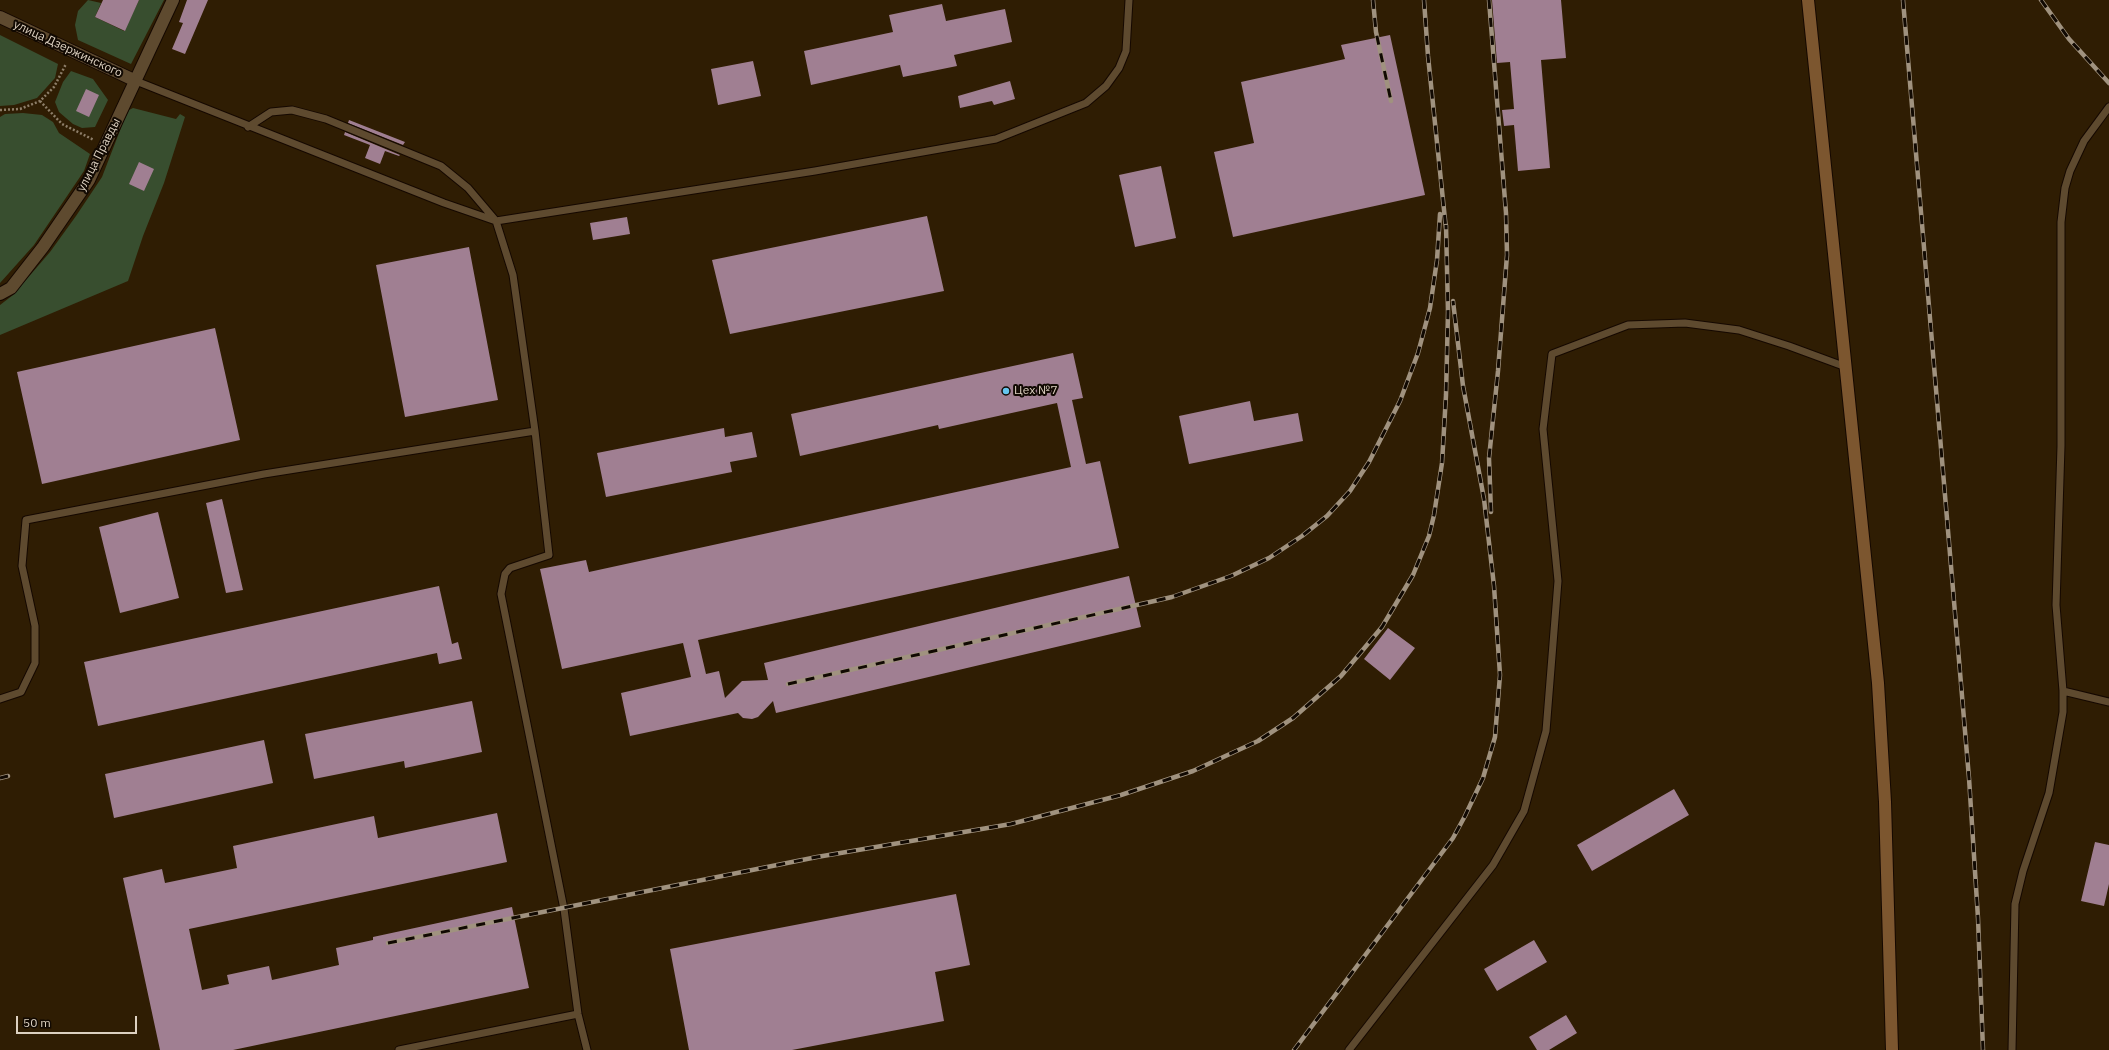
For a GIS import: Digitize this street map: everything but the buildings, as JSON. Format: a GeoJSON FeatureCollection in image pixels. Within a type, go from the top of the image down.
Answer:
{"type":"FeatureCollection","features":[{"type":"Feature","properties":{"kind":"main road"},"geometry":{"type":"LineString","coordinates":[[1808,0],[1878,683],[1886,810],[1892,1050]]}},
{"type":"Feature","properties":{"kind":"street","name":"улица Правды"},"geometry":{"type":"LineString","coordinates":[[0,294],[11,288],[43,247],[89,180],[173,0]]}},
{"type":"Feature","properties":{"kind":"street","name":"улица Дзержинского"},"geometry":{"type":"LineString","coordinates":[[0,17],[136,81]]}},
{"type":"Feature","properties":{"kind":"lane"},"geometry":{"type":"LineString","coordinates":[[136,81],[248,127],[444,203],[496,221],[815,171],[996,139],[1086,103],[1106,86],[1119,68],[1126,51],[1129,0]]}},
{"type":"Feature","properties":{"kind":"lane"},"geometry":{"type":"LineString","coordinates":[[2012,1050],[2016,904],[2020,882],[2049,793],[2055,769],[2063,712],[2063,691],[2056,605],[2061,446],[2061,222],[2065,188],[2070,171],[2084,141],[2109,107]]}},
{"type":"Feature","properties":{"kind":"lane"},"geometry":{"type":"LineString","coordinates":[[248,127],[271,112],[278,111],[292,110],[326,119],[441,166],[468,188],[496,221],[513,275],[535,431],[549,555],[510,568],[505,574],[501,594],[564,909],[578,1014],[587,1050]]}},
{"type":"Feature","properties":{"kind":"lane"},"geometry":{"type":"LineString","coordinates":[[1349,1050],[1493,865],[1524,811],[1546,730],[1558,581],[1544,429],[1552,354],[1628,325],[1685,322],[1739,330],[1789,346],[1846,367]]}},
{"type":"Feature","properties":{"kind":"lane"},"geometry":{"type":"LineString","coordinates":[[0,699],[21,692],[35,663],[35,626],[22,566],[26,520],[264,474],[535,431]]}},
{"type":"Feature","properties":{"kind":"lane"},"geometry":{"type":"LineString","coordinates":[[2063,691],[2109,702]]}},
{"type":"Feature","properties":{"kind":"lane"},"geometry":{"type":"LineString","coordinates":[[399,1050],[578,1014]]}},
{"type":"Feature","properties":{"kind":"path"},"geometry":{"type":"LineString","coordinates":[[0,110],[20,109],[40,101],[59,79],[72,51]]}},
{"type":"Feature","properties":{"kind":"path"},"geometry":{"type":"LineString","coordinates":[[40,101],[62,124],[105,146]]}},
{"type":"Feature","properties":{"kind":"green space"},"geometry":{"type":"Polygon","coordinates":[[[88,0],[101,3],[95,17],[124,31],[139,0],[164,0],[131,64],[78,40],[75,25],[78,11],[88,0]]]}},
{"type":"Feature","properties":{"kind":"green space"},"geometry":{"type":"Polygon","coordinates":[[[0,35],[58,64],[55,78],[37,98],[14,105],[0,106],[0,35]]]}},
{"type":"Feature","properties":{"kind":"green space"},"geometry":{"type":"Polygon","coordinates":[[[71,71],[93,79],[108,100],[95,127],[82,128],[73,124],[59,112],[55,102],[63,82],[71,71]]]}},
{"type":"Feature","properties":{"kind":"green space"},"geometry":{"type":"Polygon","coordinates":[[[133,108],[176,119],[180,114],[185,117],[164,183],[143,236],[128,281],[0,335],[0,305],[13,295],[50,252],[76,216],[102,177],[124,120],[129,110],[133,108]]]}},
{"type":"Feature","properties":{"kind":"green space"},"geometry":{"type":"Polygon","coordinates":[[[23,113],[42,115],[53,122],[59,133],[90,154],[84,171],[34,245],[0,283],[0,117],[5,114],[23,113]]]}},
{"type":"Feature","properties":{"kind":"railway"},"geometry":{"type":"LineString","coordinates":[[1373,0],[1376,32],[1391,101]]}},
{"type":"Feature","properties":{"kind":"railway"},"geometry":{"type":"LineString","coordinates":[[1424,0],[1428,56],[1446,229]]}},
{"type":"Feature","properties":{"kind":"railway"},"geometry":{"type":"LineString","coordinates":[[1489,0],[1506,213],[1507,255],[1498,371],[1489,458],[1491,512]]}},
{"type":"Feature","properties":{"kind":"railway"},"geometry":{"type":"LineString","coordinates":[[1903,0],[1969,778],[1978,918],[1983,1050]]}},
{"type":"Feature","properties":{"kind":"railway"},"geometry":{"type":"LineString","coordinates":[[2041,0],[2069,39],[2109,83]]}},
{"type":"Feature","properties":{"kind":"railway"},"geometry":{"type":"LineString","coordinates":[[788,684],[1172,597],[1231,576],[1269,558],[1302,536],[1327,516],[1350,491],[1369,462],[1400,401],[1418,353],[1430,308],[1437,260],[1440,214]]}},
{"type":"Feature","properties":{"kind":"railway"},"geometry":{"type":"LineString","coordinates":[[388,943],[817,857],[1011,824],[1121,795],[1193,771],[1258,741],[1293,718],[1341,676],[1382,627],[1413,575],[1429,536],[1434,515],[1442,463],[1446,395],[1448,312],[1446,225]]}},
{"type":"Feature","properties":{"kind":"railway"},"geometry":{"type":"LineString","coordinates":[[1294,1050],[1453,838],[1483,778],[1495,737],[1500,675],[1494,586],[1484,499],[1463,386],[1453,301]]}},
{"type":"Feature","properties":{"kind":"railway"},"geometry":{"type":"LineString","coordinates":[[0,778],[8,776]]}},
{"type":"Feature","properties":{"kind":"place","name":"Цех №7"},"geometry":{"type":"Point","coordinates":[1006,391]}}]}
